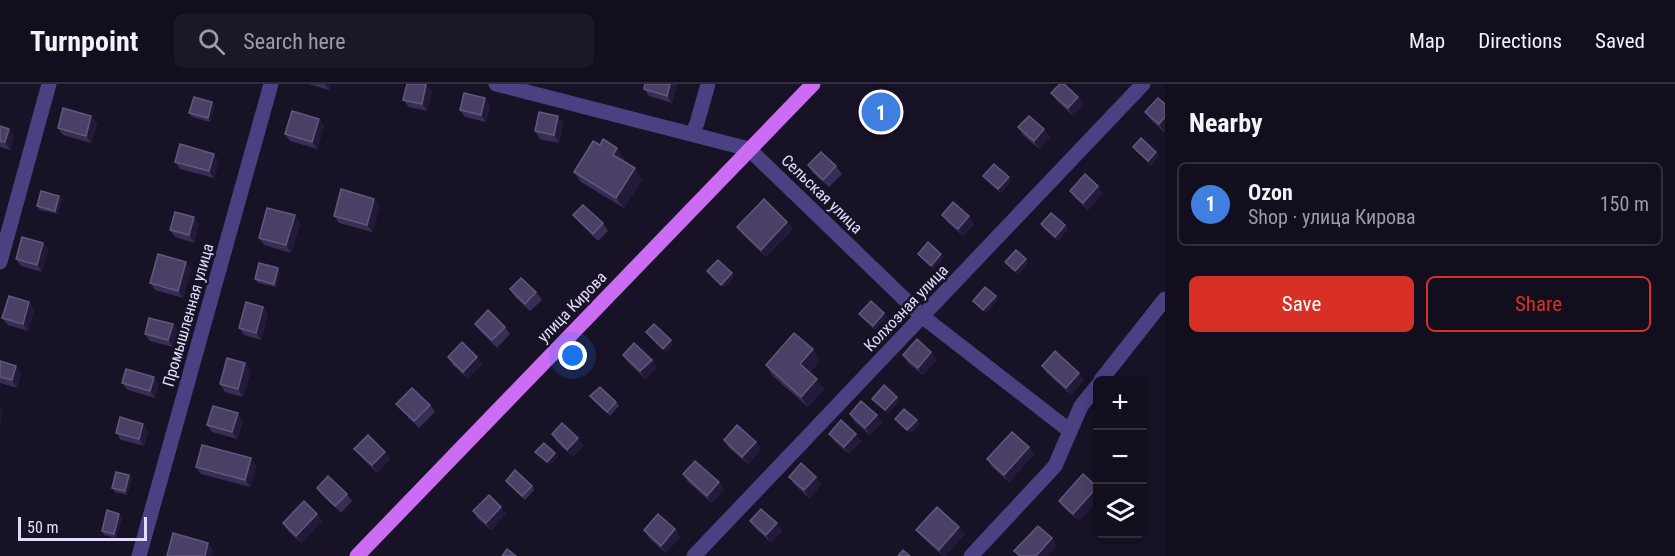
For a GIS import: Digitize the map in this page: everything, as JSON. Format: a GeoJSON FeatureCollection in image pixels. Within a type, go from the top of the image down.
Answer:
{"type":"FeatureCollection","features":[{"type":"Feature","properties":{"kind":"main road","name":"улица Кирова"},"geometry":{"type":"LineString","coordinates":[[357,556],[813,84]]}},
{"type":"Feature","properties":{"kind":"street"},"geometry":{"type":"LineString","coordinates":[[0,262],[49,84]]}},
{"type":"Feature","properties":{"kind":"street","name":"Промышленная улица"},"geometry":{"type":"LineString","coordinates":[[139,556],[271,84]]}},
{"type":"Feature","properties":{"kind":"street","name":"Сельская улица"},"geometry":{"type":"LineString","coordinates":[[496,84],[749,149],[923,317],[1070,431]]}},
{"type":"Feature","properties":{"kind":"street"},"geometry":{"type":"LineString","coordinates":[[692,134],[708,84]]}},
{"type":"Feature","properties":{"kind":"street","name":"Колхозная улица"},"geometry":{"type":"LineString","coordinates":[[694,556],[1143,84]]}},
{"type":"Feature","properties":{"kind":"street"},"geometry":{"type":"LineString","coordinates":[[1105,376],[1165,299]]}},
{"type":"Feature","properties":{"kind":"street"},"geometry":{"type":"LineString","coordinates":[[971,556],[1055,465],[1081,406],[1093,391]]}},
{"type":"Feature","properties":{"kind":"building"},"geometry":{"type":"Polygon","coordinates":[[[407,84],[426,84],[422,104],[403,100],[407,84]]]}},
{"type":"Feature","properties":{"kind":"building"},"geometry":{"type":"Polygon","coordinates":[[[645,84],[670,84],[667,96],[644,89],[645,84]]]}},
{"type":"Feature","properties":{"kind":"building"},"geometry":{"type":"Polygon","coordinates":[[[1060,84],[1064,84],[1078,97],[1068,108],[1051,93],[1060,84]]]}},
{"type":"Feature","properties":{"kind":"building"},"geometry":{"type":"Polygon","coordinates":[[[875,91],[889,106],[878,118],[863,104],[875,91]]]}},
{"type":"Feature","properties":{"kind":"building"},"geometry":{"type":"Polygon","coordinates":[[[464,93],[485,98],[481,115],[460,110],[464,93]]]}},
{"type":"Feature","properties":{"kind":"building"},"geometry":{"type":"Polygon","coordinates":[[[194,97],[212,102],[208,118],[189,113],[194,97]]]}},
{"type":"Feature","properties":{"kind":"building"},"geometry":{"type":"Polygon","coordinates":[[[1158,98],[1165,104],[1165,117],[1159,124],[1145,112],[1158,98]]]}},
{"type":"Feature","properties":{"kind":"building"},"geometry":{"type":"Polygon","coordinates":[[[63,108],[91,116],[86,136],[58,128],[63,108]]]}},
{"type":"Feature","properties":{"kind":"building"},"geometry":{"type":"Polygon","coordinates":[[[292,111],[319,119],[312,142],[285,134],[292,111]]]}},
{"type":"Feature","properties":{"kind":"building"},"geometry":{"type":"Polygon","coordinates":[[[539,112],[558,116],[554,135],[535,131],[539,112]]]}},
{"type":"Feature","properties":{"kind":"building"},"geometry":{"type":"Polygon","coordinates":[[[1029,116],[1044,129],[1034,141],[1018,127],[1029,116]]]}},
{"type":"Feature","properties":{"kind":"building"},"geometry":{"type":"Polygon","coordinates":[[[0,126],[9,129],[5,142],[0,141],[0,126]]]}},
{"type":"Feature","properties":{"kind":"building"},"geometry":{"type":"Polygon","coordinates":[[[1141,138],[1156,152],[1148,161],[1133,147],[1141,138]]]}},
{"type":"Feature","properties":{"kind":"building"},"geometry":{"type":"Polygon","coordinates":[[[603,139],[617,148],[613,155],[635,168],[616,198],[574,172],[593,141],[600,145],[603,139]]]}},
{"type":"Feature","properties":{"kind":"building"},"geometry":{"type":"Polygon","coordinates":[[[180,144],[214,154],[209,171],[175,162],[180,144]]]}},
{"type":"Feature","properties":{"kind":"building"},"geometry":{"type":"Polygon","coordinates":[[[821,152],[836,166],[823,180],[808,165],[821,152]]]}},
{"type":"Feature","properties":{"kind":"building"},"geometry":{"type":"Polygon","coordinates":[[[994,164],[1009,177],[998,189],[983,176],[994,164]]]}},
{"type":"Feature","properties":{"kind":"building"},"geometry":{"type":"Polygon","coordinates":[[[1085,174],[1098,186],[1083,203],[1070,191],[1085,174]]]}},
{"type":"Feature","properties":{"kind":"building"},"geometry":{"type":"Polygon","coordinates":[[[341,189],[374,199],[367,225],[334,216],[341,189]]]}},
{"type":"Feature","properties":{"kind":"building"},"geometry":{"type":"Polygon","coordinates":[[[41,191],[59,196],[55,211],[37,206],[41,191]]]}},
{"type":"Feature","properties":{"kind":"building"},"geometry":{"type":"Polygon","coordinates":[[[764,199],[787,222],[761,250],[737,227],[764,199]]]}},
{"type":"Feature","properties":{"kind":"building"},"geometry":{"type":"Polygon","coordinates":[[[953,202],[969,216],[958,229],[942,215],[953,202]]]}},
{"type":"Feature","properties":{"kind":"building"},"geometry":{"type":"Polygon","coordinates":[[[583,205],[603,223],[593,234],[573,215],[583,205]]]}},
{"type":"Feature","properties":{"kind":"building"},"geometry":{"type":"Polygon","coordinates":[[[267,208],[295,215],[286,245],[259,238],[267,208]]]}},
{"type":"Feature","properties":{"kind":"building"},"geometry":{"type":"Polygon","coordinates":[[[175,212],[194,217],[189,235],[170,230],[175,212]]]}},
{"type":"Feature","properties":{"kind":"building"},"geometry":{"type":"Polygon","coordinates":[[[1051,213],[1065,225],[1055,237],[1041,224],[1051,213]]]}},
{"type":"Feature","properties":{"kind":"building"},"geometry":{"type":"Polygon","coordinates":[[[22,237],[43,243],[37,265],[16,259],[22,237]]]}},
{"type":"Feature","properties":{"kind":"building"},"geometry":{"type":"Polygon","coordinates":[[[928,242],[941,254],[931,266],[918,254],[928,242]]]}},
{"type":"Feature","properties":{"kind":"building"},"geometry":{"type":"Polygon","coordinates":[[[1016,250],[1026,259],[1015,271],[1005,262],[1016,250]]]}},
{"type":"Feature","properties":{"kind":"building"},"geometry":{"type":"Polygon","coordinates":[[[158,254],[186,262],[178,291],[150,283],[158,254]]]}},
{"type":"Feature","properties":{"kind":"building"},"geometry":{"type":"Polygon","coordinates":[[[718,260],[732,273],[721,285],[707,271],[718,260]]]}},
{"type":"Feature","properties":{"kind":"building"},"geometry":{"type":"Polygon","coordinates":[[[259,263],[278,268],[274,284],[255,279],[259,263]]]}},
{"type":"Feature","properties":{"kind":"building"},"geometry":{"type":"Polygon","coordinates":[[[521,278],[536,292],[525,304],[510,289],[521,278]]]}},
{"type":"Feature","properties":{"kind":"building"},"geometry":{"type":"Polygon","coordinates":[[[985,287],[996,296],[983,310],[973,301],[985,287]]]}},
{"type":"Feature","properties":{"kind":"building"},"geometry":{"type":"Polygon","coordinates":[[[9,296],[29,302],[23,324],[2,318],[9,296]]]}},
{"type":"Feature","properties":{"kind":"building"},"geometry":{"type":"Polygon","coordinates":[[[871,301],[884,313],[873,326],[859,314],[871,301]]]}},
{"type":"Feature","properties":{"kind":"building"},"geometry":{"type":"Polygon","coordinates":[[[246,302],[263,307],[256,333],[239,328],[246,302]]]}},
{"type":"Feature","properties":{"kind":"building"},"geometry":{"type":"Polygon","coordinates":[[[488,310],[505,327],[492,340],[475,324],[488,310]]]}},
{"type":"Feature","properties":{"kind":"building"},"geometry":{"type":"Polygon","coordinates":[[[149,318],[173,324],[168,340],[145,334],[149,318]]]}},
{"type":"Feature","properties":{"kind":"building"},"geometry":{"type":"Polygon","coordinates":[[[654,324],[671,340],[663,349],[646,332],[654,324]]]}},
{"type":"Feature","properties":{"kind":"building"},"geometry":{"type":"Polygon","coordinates":[[[794,333],[813,349],[800,364],[817,379],[801,397],[766,365],[794,333]]]}},
{"type":"Feature","properties":{"kind":"building"},"geometry":{"type":"Polygon","coordinates":[[[917,339],[931,352],[918,368],[903,355],[917,339]]]}},
{"type":"Feature","properties":{"kind":"building"},"geometry":{"type":"Polygon","coordinates":[[[462,342],[477,357],[463,372],[448,357],[462,342]]]}},
{"type":"Feature","properties":{"kind":"building"},"geometry":{"type":"Polygon","coordinates":[[[634,343],[652,360],[640,371],[623,355],[634,343]]]}},
{"type":"Feature","properties":{"kind":"building"},"geometry":{"type":"Polygon","coordinates":[[[1055,351],[1079,373],[1066,388],[1042,366],[1055,351]]]}},
{"type":"Feature","properties":{"kind":"building"},"geometry":{"type":"Polygon","coordinates":[[[227,358],[245,363],[238,389],[220,384],[227,358]]]}},
{"type":"Feature","properties":{"kind":"building"},"geometry":{"type":"Polygon","coordinates":[[[0,361],[16,366],[12,380],[0,377],[0,361]]]}},
{"type":"Feature","properties":{"kind":"building"},"geometry":{"type":"Polygon","coordinates":[[[126,369],[154,377],[150,391],[122,383],[126,369]]]}},
{"type":"Feature","properties":{"kind":"building"},"geometry":{"type":"Polygon","coordinates":[[[884,385],[897,397],[885,410],[872,399],[884,385]]]}},
{"type":"Feature","properties":{"kind":"building"},"geometry":{"type":"Polygon","coordinates":[[[600,387],[616,402],[607,412],[590,396],[600,387]]]}},
{"type":"Feature","properties":{"kind":"building"},"geometry":{"type":"Polygon","coordinates":[[[412,388],[430,405],[414,421],[396,404],[412,388]]]}},
{"type":"Feature","properties":{"kind":"building"},"geometry":{"type":"Polygon","coordinates":[[[861,401],[877,415],[865,428],[850,414],[861,401]]]}},
{"type":"Feature","properties":{"kind":"building"},"geometry":{"type":"Polygon","coordinates":[[[213,406],[238,413],[232,432],[207,425],[213,406]]]}},
{"type":"Feature","properties":{"kind":"building"},"geometry":{"type":"Polygon","coordinates":[[[904,409],[917,420],[907,430],[895,419],[904,409]]]}},
{"type":"Feature","properties":{"kind":"building"},"geometry":{"type":"Polygon","coordinates":[[[120,417],[143,424],[139,439],[116,433],[120,417]]]}},
{"type":"Feature","properties":{"kind":"building"},"geometry":{"type":"Polygon","coordinates":[[[841,420],[856,434],[844,447],[829,434],[841,420]]]}},
{"type":"Feature","properties":{"kind":"building"},"geometry":{"type":"Polygon","coordinates":[[[562,423],[578,438],[567,450],[552,434],[562,423]]]}},
{"type":"Feature","properties":{"kind":"building"},"geometry":{"type":"Polygon","coordinates":[[[737,425],[756,442],[742,457],[724,440],[737,425]]]}},
{"type":"Feature","properties":{"kind":"building"},"geometry":{"type":"Polygon","coordinates":[[[1012,432],[1029,447],[1004,475],[987,459],[1012,432]]]}},
{"type":"Feature","properties":{"kind":"building"},"geometry":{"type":"Polygon","coordinates":[[[368,435],[385,452],[372,465],[354,449],[368,435]]]}},
{"type":"Feature","properties":{"kind":"building"},"geometry":{"type":"Polygon","coordinates":[[[544,443],[555,453],[547,462],[535,452],[544,443]]]}},
{"type":"Feature","properties":{"kind":"building"},"geometry":{"type":"Polygon","coordinates":[[[202,445],[251,458],[245,480],[196,467],[202,445]]]}},
{"type":"Feature","properties":{"kind":"building"},"geometry":{"type":"Polygon","coordinates":[[[695,461],[719,482],[707,496],[683,474],[695,461]]]}},
{"type":"Feature","properties":{"kind":"building"},"geometry":{"type":"Polygon","coordinates":[[[801,463],[816,477],[804,490],[789,477],[801,463]]]}},
{"type":"Feature","properties":{"kind":"building"},"geometry":{"type":"Polygon","coordinates":[[[515,470],[532,486],[522,496],[506,481],[515,470]]]}},
{"type":"Feature","properties":{"kind":"building"},"geometry":{"type":"Polygon","coordinates":[[[116,472],[129,475],[125,491],[112,488],[116,472]]]}},
{"type":"Feature","properties":{"kind":"building"},"geometry":{"type":"Polygon","coordinates":[[[1083,474],[1093,483],[1093,492],[1073,514],[1059,501],[1083,474]]]}},
{"type":"Feature","properties":{"kind":"building"},"geometry":{"type":"Polygon","coordinates":[[[328,476],[347,494],[335,506],[317,488],[328,476]]]}},
{"type":"Feature","properties":{"kind":"building"},"geometry":{"type":"Polygon","coordinates":[[[489,495],[501,507],[486,523],[473,511],[489,495]]]}},
{"type":"Feature","properties":{"kind":"building"},"geometry":{"type":"Polygon","coordinates":[[[304,501],[317,514],[296,536],[283,523],[304,501]]]}},
{"type":"Feature","properties":{"kind":"building"},"geometry":{"type":"Polygon","coordinates":[[[937,507],[959,527],[939,550],[916,530],[937,507]]]}},
{"type":"Feature","properties":{"kind":"building"},"geometry":{"type":"Polygon","coordinates":[[[761,509],[777,523],[766,535],[750,521],[761,509]]]}},
{"type":"Feature","properties":{"kind":"building"},"geometry":{"type":"Polygon","coordinates":[[[107,510],[119,514],[114,534],[102,531],[107,510]]]}},
{"type":"Feature","properties":{"kind":"building"},"geometry":{"type":"Polygon","coordinates":[[[658,514],[675,529],[661,546],[644,530],[658,514]]]}},
{"type":"Feature","properties":{"kind":"building"},"geometry":{"type":"Polygon","coordinates":[[[1038,526],[1052,538],[1036,556],[1020,556],[1014,551],[1038,526]]]}},
{"type":"Feature","properties":{"kind":"building"},"geometry":{"type":"Polygon","coordinates":[[[173,533],[208,543],[205,556],[167,556],[173,533]]]}},
{"type":"Feature","properties":{"kind":"building"},"geometry":{"type":"Polygon","coordinates":[[[507,549],[516,556],[502,556],[507,549]]]}},
{"type":"Feature","properties":{"kind":"building"},"geometry":{"type":"Polygon","coordinates":[[[903,550],[910,556],[898,556],[903,550]]]}},
{"type":"Feature","properties":{"kind":"place","name":"Ozon"},"geometry":{"type":"Point","coordinates":[881,112]}}]}
